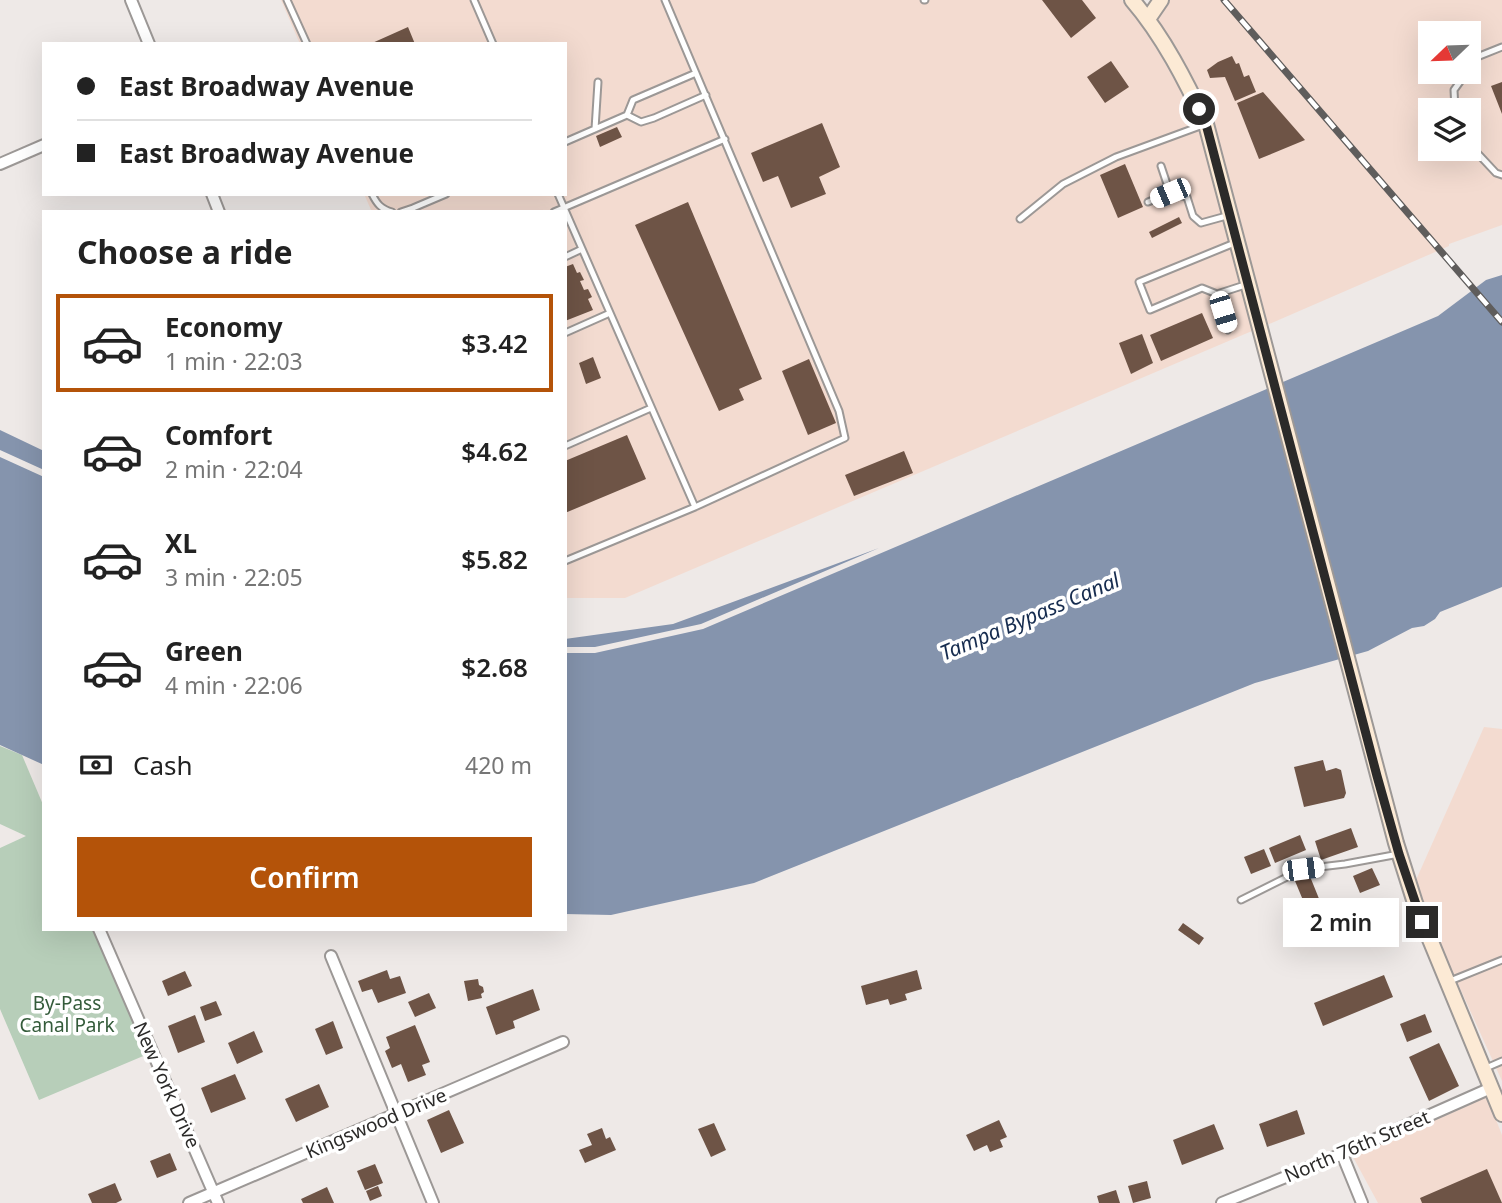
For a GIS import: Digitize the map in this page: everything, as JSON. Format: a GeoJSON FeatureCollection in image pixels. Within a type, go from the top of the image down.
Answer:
{"type":"FeatureCollection","features":[{"type":"Feature","properties":{"kind":"main road"},"geometry":{"type":"LineString","coordinates":[[1132,0],[1149,19],[1206,124],[1399,854],[1415,904],[1502,1114]]}},
{"type":"Feature","properties":{"kind":"main road"},"geometry":{"type":"LineString","coordinates":[[1149,19],[1161,0]]}},
{"type":"Feature","properties":{"kind":"street"},"geometry":{"type":"LineString","coordinates":[[131,0],[148,42]]}},
{"type":"Feature","properties":{"kind":"street"},"geometry":{"type":"LineString","coordinates":[[0,164],[42,146]]}},
{"type":"Feature","properties":{"kind":"street","name":"New York Drive"},"geometry":{"type":"LineString","coordinates":[[100,931],[216,1198]]}},
{"type":"Feature","properties":{"kind":"street"},"geometry":{"type":"LineString","coordinates":[[331,956],[433,1203]]}},
{"type":"Feature","properties":{"kind":"street","name":"Kingswood Drive"},"geometry":{"type":"LineString","coordinates":[[189,1203],[216,1198],[396,1114],[563,1042]]}},
{"type":"Feature","properties":{"kind":"street","name":"North 76th Street"},"geometry":{"type":"LineString","coordinates":[[1222,1203],[1342,1154],[1491,1088]]}},
{"type":"Feature","properties":{"kind":"street"},"geometry":{"type":"LineString","coordinates":[[1342,1154],[1362,1203]]}},
{"type":"Feature","properties":{"kind":"lane"},"geometry":{"type":"LineString","coordinates":[[287,0],[306,42]]}},
{"type":"Feature","properties":{"kind":"lane"},"geometry":{"type":"LineString","coordinates":[[474,0],[492,42]]}},
{"type":"Feature","properties":{"kind":"lane"},"geometry":{"type":"LineString","coordinates":[[567,560],[695,508],[845,438],[839,411],[665,0]]}},
{"type":"Feature","properties":{"kind":"lane"},"geometry":{"type":"LineString","coordinates":[[1481,56],[1502,47]]}},
{"type":"Feature","properties":{"kind":"lane"},"geometry":{"type":"LineString","coordinates":[[567,141],[627,115],[633,100],[696,73]]}},
{"type":"Feature","properties":{"kind":"lane"},"geometry":{"type":"LineString","coordinates":[[595,129],[598,82]]}},
{"type":"Feature","properties":{"kind":"lane"},"geometry":{"type":"LineString","coordinates":[[627,115],[641,122],[706,95]]}},
{"type":"Feature","properties":{"kind":"lane"},"geometry":{"type":"LineString","coordinates":[[1020,219],[1063,184],[1084,173],[1116,157],[1206,124]]}},
{"type":"Feature","properties":{"kind":"lane"},"geometry":{"type":"LineString","coordinates":[[558,210],[725,139]]}},
{"type":"Feature","properties":{"kind":"lane"},"geometry":{"type":"LineString","coordinates":[[1481,157],[1496,173],[1502,175]]}},
{"type":"Feature","properties":{"kind":"lane"},"geometry":{"type":"LineString","coordinates":[[1161,166],[1170,193]]}},
{"type":"Feature","properties":{"kind":"lane"},"geometry":{"type":"LineString","coordinates":[[1148,202],[1170,193],[1187,197],[1193,216],[1201,223],[1230,215]]}},
{"type":"Feature","properties":{"kind":"lane"},"geometry":{"type":"LineString","coordinates":[[373,196],[377,205],[384,210]]}},
{"type":"Feature","properties":{"kind":"lane"},"geometry":{"type":"LineString","coordinates":[[407,210],[441,196]]}},
{"type":"Feature","properties":{"kind":"lane"},"geometry":{"type":"LineString","coordinates":[[559,196],[565,210]]}},
{"type":"Feature","properties":{"kind":"lane"},"geometry":{"type":"LineString","coordinates":[[567,214],[695,508]]}},
{"type":"Feature","properties":{"kind":"lane"},"geometry":{"type":"LineString","coordinates":[[1237,242],[1139,282],[1150,310],[1202,288],[1217,295],[1248,284]]}},
{"type":"Feature","properties":{"kind":"lane"},"geometry":{"type":"LineString","coordinates":[[567,256],[582,249]]}},
{"type":"Feature","properties":{"kind":"lane"},"geometry":{"type":"LineString","coordinates":[[1217,295],[1228,330]]}},
{"type":"Feature","properties":{"kind":"lane"},"geometry":{"type":"LineString","coordinates":[[567,332],[610,313]]}},
{"type":"Feature","properties":{"kind":"lane"},"geometry":{"type":"LineString","coordinates":[[567,445],[651,408]]}},
{"type":"Feature","properties":{"kind":"lane"},"geometry":{"type":"LineString","coordinates":[[1241,900],[1303,869],[1399,854]]}},
{"type":"Feature","properties":{"kind":"lane"},"geometry":{"type":"LineString","coordinates":[[1447,982],[1502,960]]}},
{"type":"Feature","properties":{"kind":"lane"},"geometry":{"type":"LineString","coordinates":[[1483,1069],[1502,1061]]}},
{"type":"Feature","properties":{"kind":"shaded area"},"geometry":{"type":"Polygon","coordinates":[[[281,0],[1122,0],[1143,25],[1199,127],[1252,331],[625,598],[567,598],[567,210],[371,210],[365,196],[567,196],[567,42],[299,42],[281,0]]]}},
{"type":"Feature","properties":{"kind":"shaded area"},"geometry":{"type":"Polygon","coordinates":[[[1169,0],[1502,0],[1502,225],[1449,244],[1267,325],[1213,121],[1199,91],[1158,21],[1169,0]]]}},
{"type":"Feature","properties":{"kind":"shaded area"},"geometry":{"type":"Polygon","coordinates":[[[1484,727],[1502,729],[1502,1081],[1435,933],[1416,880],[1484,727]]]}},
{"type":"Feature","properties":{"kind":"shaded area"},"geometry":{"type":"Polygon","coordinates":[[[1487,1097],[1502,1135],[1502,1203],[1378,1203],[1353,1157],[1487,1097]]]}},
{"type":"Feature","properties":{"kind":"green space","name":"By-Pass Canal Park"},"geometry":{"type":"Polygon","coordinates":[[[0,746],[22,755],[42,802],[42,931],[96,931],[148,1054],[39,1100],[0,1009],[0,848],[26,836],[0,824],[0,746]]]}},
{"type":"Feature","properties":{"kind":"water","name":"Tampa Bypass Canal"},"geometry":{"type":"Polygon","coordinates":[[[1502,275],[1502,587],[1440,612],[1424,626],[1412,628],[1368,651],[1255,683],[754,883],[611,915],[567,914],[567,653],[595,653],[703,629],[1438,316],[1486,280],[1502,275]]]}},
{"type":"Feature","properties":{"kind":"water"},"geometry":{"type":"Polygon","coordinates":[[[0,430],[42,450],[42,469],[0,450],[0,430]]]}},
{"type":"Feature","properties":{"kind":"water"},"geometry":{"type":"Polygon","coordinates":[[[0,457],[42,476],[42,764],[0,745],[0,457]]]}},
{"type":"Feature","properties":{"kind":"water"},"geometry":{"type":"Polygon","coordinates":[[[879,548],[701,624],[595,647],[567,647],[567,639],[673,624],[879,548]]]}},
{"type":"Feature","properties":{"kind":"building"},"geometry":{"type":"Polygon","coordinates":[[[1042,0],[1082,0],[1096,18],[1071,38],[1042,0]]]}},
{"type":"Feature","properties":{"kind":"building"},"geometry":{"type":"Polygon","coordinates":[[[408,27],[414,42],[374,42],[408,27]]]}},
{"type":"Feature","properties":{"kind":"building"},"geometry":{"type":"Polygon","coordinates":[[[1232,56],[1236,64],[1239,63],[1244,77],[1249,75],[1256,92],[1235,101],[1225,77],[1210,78],[1207,70],[1232,56]]]}},
{"type":"Feature","properties":{"kind":"building"},"geometry":{"type":"Polygon","coordinates":[[[1111,61],[1129,87],[1105,103],[1087,77],[1111,61]]]}},
{"type":"Feature","properties":{"kind":"building"},"geometry":{"type":"Polygon","coordinates":[[[1502,82],[1502,114],[1491,86],[1502,82]]]}},
{"type":"Feature","properties":{"kind":"building"},"geometry":{"type":"Polygon","coordinates":[[[1263,92],[1305,140],[1259,159],[1237,103],[1263,92]]]}},
{"type":"Feature","properties":{"kind":"building"},"geometry":{"type":"Polygon","coordinates":[[[822,123],[840,167],[819,177],[826,194],[791,208],[778,176],[763,182],[751,153],[822,123]]]}},
{"type":"Feature","properties":{"kind":"building"},"geometry":{"type":"Polygon","coordinates":[[[617,127],[622,137],[600,147],[596,136],[617,127]]]}},
{"type":"Feature","properties":{"kind":"building"},"geometry":{"type":"Polygon","coordinates":[[[1125,164],[1143,207],[1118,218],[1100,175],[1125,164]]]}},
{"type":"Feature","properties":{"kind":"building"},"geometry":{"type":"Polygon","coordinates":[[[688,202],[762,379],[739,389],[744,400],[719,411],[635,225],[688,202]]]}},
{"type":"Feature","properties":{"kind":"building"},"geometry":{"type":"Polygon","coordinates":[[[1179,217],[1182,223],[1152,238],[1149,232],[1179,217]]]}},
{"type":"Feature","properties":{"kind":"building"},"geometry":{"type":"Polygon","coordinates":[[[573,264],[577,273],[580,272],[584,280],[580,281],[584,290],[588,289],[592,297],[588,299],[593,310],[567,320],[567,266],[573,264]]]}},
{"type":"Feature","properties":{"kind":"building"},"geometry":{"type":"Polygon","coordinates":[[[1202,313],[1213,338],[1161,361],[1150,335],[1202,313]]]}},
{"type":"Feature","properties":{"kind":"building"},"geometry":{"type":"Polygon","coordinates":[[[1142,334],[1153,363],[1131,374],[1119,343],[1142,334]]]}},
{"type":"Feature","properties":{"kind":"building"},"geometry":{"type":"Polygon","coordinates":[[[593,357],[601,378],[586,384],[579,363],[593,357]]]}},
{"type":"Feature","properties":{"kind":"building"},"geometry":{"type":"Polygon","coordinates":[[[809,359],[836,423],[808,435],[782,371],[809,359]]]}},
{"type":"Feature","properties":{"kind":"building"},"geometry":{"type":"Polygon","coordinates":[[[627,435],[646,479],[567,512],[567,460],[627,435]]]}},
{"type":"Feature","properties":{"kind":"building"},"geometry":{"type":"Polygon","coordinates":[[[904,451],[913,473],[854,496],[845,475],[904,451]]]}},
{"type":"Feature","properties":{"kind":"building"},"geometry":{"type":"Polygon","coordinates":[[[1323,760],[1326,771],[1336,768],[1341,770],[1346,793],[1344,798],[1304,807],[1294,767],[1323,760]]]}},
{"type":"Feature","properties":{"kind":"building"},"geometry":{"type":"Polygon","coordinates":[[[1351,828],[1358,847],[1321,860],[1315,841],[1351,828]]]}},
{"type":"Feature","properties":{"kind":"building"},"geometry":{"type":"Polygon","coordinates":[[[1300,835],[1306,850],[1275,863],[1269,848],[1300,835]]]}},
{"type":"Feature","properties":{"kind":"building"},"geometry":{"type":"Polygon","coordinates":[[[1264,849],[1271,866],[1251,874],[1244,857],[1264,849]]]}},
{"type":"Feature","properties":{"kind":"building"},"geometry":{"type":"Polygon","coordinates":[[[1372,868],[1380,885],[1360,893],[1353,876],[1372,868]]]}},
{"type":"Feature","properties":{"kind":"building"},"geometry":{"type":"Polygon","coordinates":[[[1309,874],[1324,911],[1310,917],[1295,881],[1309,874]]]}},
{"type":"Feature","properties":{"kind":"building"},"geometry":{"type":"Polygon","coordinates":[[[1183,923],[1204,938],[1199,945],[1178,930],[1183,923]]]}},
{"type":"Feature","properties":{"kind":"building"},"geometry":{"type":"Polygon","coordinates":[[[387,970],[390,979],[400,976],[406,993],[378,1003],[372,989],[362,992],[358,981],[387,970]]]}},
{"type":"Feature","properties":{"kind":"building"},"geometry":{"type":"Polygon","coordinates":[[[917,970],[922,989],[905,994],[907,1000],[890,1005],[888,999],[866,1005],[861,986],[917,970]]]}},
{"type":"Feature","properties":{"kind":"building"},"geometry":{"type":"Polygon","coordinates":[[[185,971],[192,986],[168,996],[162,981],[185,971]]]}},
{"type":"Feature","properties":{"kind":"building"},"geometry":{"type":"Polygon","coordinates":[[[1384,975],[1393,997],[1323,1026],[1314,1003],[1384,975]]]}},
{"type":"Feature","properties":{"kind":"building"},"geometry":{"type":"Polygon","coordinates":[[[478,979],[479,985],[483,987],[482,998],[468,1001],[464,981],[478,979]]]}},
{"type":"Feature","properties":{"kind":"building"},"geometry":{"type":"Polygon","coordinates":[[[533,989],[540,1010],[513,1021],[515,1028],[496,1035],[486,1007],[533,989]]]}},
{"type":"Feature","properties":{"kind":"building"},"geometry":{"type":"Polygon","coordinates":[[[429,993],[436,1008],[415,1017],[408,1002],[429,993]]]}},
{"type":"Feature","properties":{"kind":"building"},"geometry":{"type":"Polygon","coordinates":[[[216,1001],[222,1015],[205,1021],[200,1007],[216,1001]]]}},
{"type":"Feature","properties":{"kind":"building"},"geometry":{"type":"Polygon","coordinates":[[[1425,1014],[1432,1032],[1407,1042],[1400,1024],[1425,1014]]]}},
{"type":"Feature","properties":{"kind":"building"},"geometry":{"type":"Polygon","coordinates":[[[195,1015],[205,1042],[178,1053],[168,1026],[195,1015]]]}},
{"type":"Feature","properties":{"kind":"building"},"geometry":{"type":"Polygon","coordinates":[[[333,1021],[343,1048],[326,1055],[315,1029],[333,1021]]]}},
{"type":"Feature","properties":{"kind":"building"},"geometry":{"type":"Polygon","coordinates":[[[415,1025],[430,1062],[422,1065],[426,1075],[408,1082],[401,1064],[392,1068],[385,1051],[390,1048],[386,1037],[415,1025]]]}},
{"type":"Feature","properties":{"kind":"building"},"geometry":{"type":"Polygon","coordinates":[[[254,1031],[263,1052],[237,1064],[228,1043],[254,1031]]]}},
{"type":"Feature","properties":{"kind":"building"},"geometry":{"type":"Polygon","coordinates":[[[1439,1043],[1459,1086],[1429,1101],[1409,1057],[1439,1043]]]}},
{"type":"Feature","properties":{"kind":"building"},"geometry":{"type":"Polygon","coordinates":[[[235,1074],[246,1099],[211,1113],[201,1088],[235,1074]]]}},
{"type":"Feature","properties":{"kind":"building"},"geometry":{"type":"Polygon","coordinates":[[[319,1084],[329,1107],[296,1122],[285,1099],[319,1084]]]}},
{"type":"Feature","properties":{"kind":"building"},"geometry":{"type":"Polygon","coordinates":[[[449,1110],[464,1143],[441,1153],[427,1120],[449,1110]]]}},
{"type":"Feature","properties":{"kind":"building"},"geometry":{"type":"Polygon","coordinates":[[[1297,1110],[1305,1134],[1267,1147],[1259,1124],[1297,1110]]]}},
{"type":"Feature","properties":{"kind":"building"},"geometry":{"type":"Polygon","coordinates":[[[999,1120],[1007,1137],[1000,1140],[1003,1147],[990,1152],[987,1145],[974,1151],[966,1135],[999,1120]]]}},
{"type":"Feature","properties":{"kind":"building"},"geometry":{"type":"Polygon","coordinates":[[[714,1123],[726,1150],[711,1157],[698,1129],[714,1123]]]}},
{"type":"Feature","properties":{"kind":"building"},"geometry":{"type":"Polygon","coordinates":[[[1214,1124],[1224,1149],[1182,1165],[1173,1140],[1214,1124]]]}},
{"type":"Feature","properties":{"kind":"building"},"geometry":{"type":"Polygon","coordinates":[[[602,1128],[606,1139],[610,1137],[616,1150],[585,1163],[579,1150],[592,1145],[587,1134],[602,1128]]]}},
{"type":"Feature","properties":{"kind":"building"},"geometry":{"type":"Polygon","coordinates":[[[170,1153],[177,1170],[157,1178],[150,1161],[170,1153]]]}},
{"type":"Feature","properties":{"kind":"building"},"geometry":{"type":"Polygon","coordinates":[[[375,1164],[383,1183],[365,1190],[357,1171],[375,1164]]]}},
{"type":"Feature","properties":{"kind":"building"},"geometry":{"type":"Polygon","coordinates":[[[1487,1169],[1502,1203],[1422,1203],[1420,1198],[1487,1169]]]}},
{"type":"Feature","properties":{"kind":"building"},"geometry":{"type":"Polygon","coordinates":[[[1147,1181],[1151,1198],[1133,1203],[1128,1186],[1147,1181]]]}},
{"type":"Feature","properties":{"kind":"building"},"geometry":{"type":"Polygon","coordinates":[[[115,1183],[122,1200],[116,1203],[92,1203],[88,1194],[115,1183]]]}},
{"type":"Feature","properties":{"kind":"building"},"geometry":{"type":"Polygon","coordinates":[[[378,1186],[382,1196],[370,1201],[366,1191],[378,1186]]]}},
{"type":"Feature","properties":{"kind":"building"},"geometry":{"type":"Polygon","coordinates":[[[327,1187],[334,1203],[303,1203],[301,1199],[327,1187]]]}},
{"type":"Feature","properties":{"kind":"building"},"geometry":{"type":"Polygon","coordinates":[[[1116,1190],[1120,1203],[1099,1203],[1097,1196],[1116,1190]]]}},
{"type":"Feature","properties":{"kind":"railway"},"geometry":{"type":"LineString","coordinates":[[1224,0],[1502,322]]}},
{"type":"Feature","properties":{"kind":"route"},"geometry":{"type":"LineString","coordinates":[[1199,109],[1206,124],[1377,776],[1422,922]]}}]}
